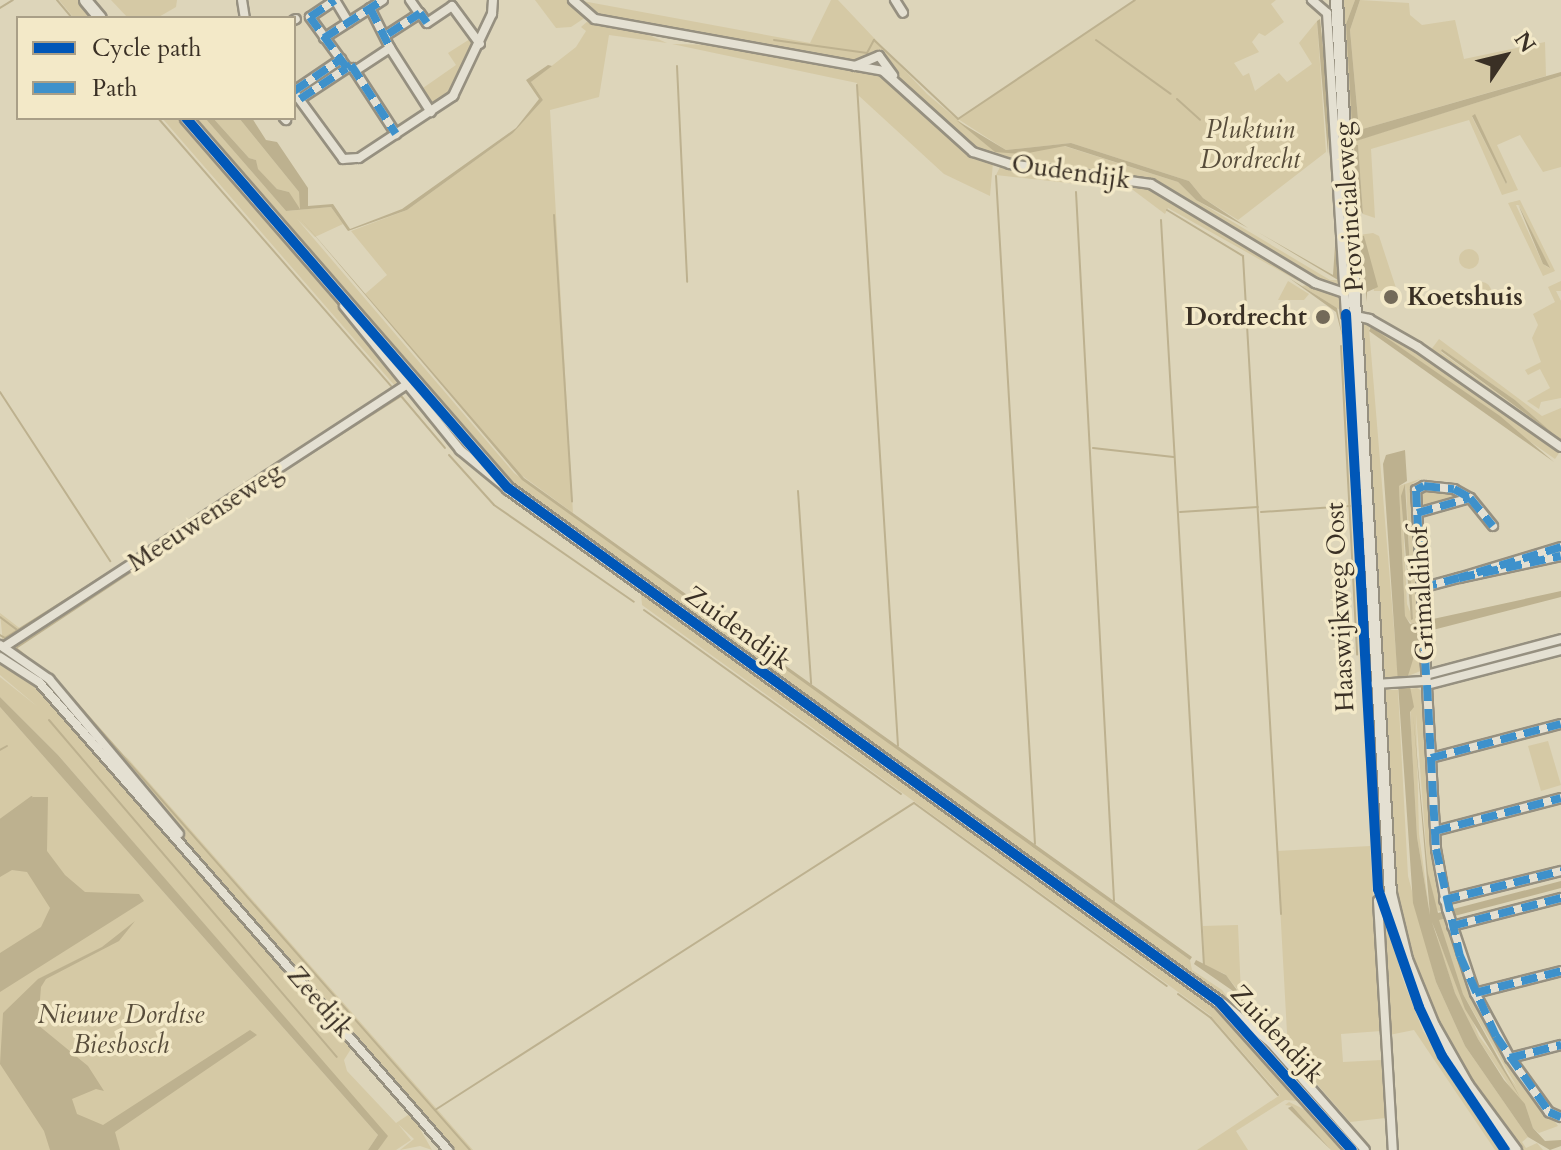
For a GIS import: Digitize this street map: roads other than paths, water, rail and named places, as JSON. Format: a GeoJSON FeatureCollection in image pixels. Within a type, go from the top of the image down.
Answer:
{"type":"FeatureCollection","features":[{"type":"Feature","properties":{"kind":"street"},"geometry":{"type":"LineString","coordinates":[[85,0],[98,16]]}},
{"type":"Feature","properties":{"kind":"street"},"geometry":{"type":"LineString","coordinates":[[348,22],[335,0],[310,17],[396,134]]}},
{"type":"Feature","properties":{"kind":"street"},"geometry":{"type":"LineString","coordinates":[[410,0],[427,23],[452,6],[480,44]]}},
{"type":"Feature","properties":{"kind":"street"},"geometry":{"type":"LineString","coordinates":[[296,95],[343,159],[359,158],[453,96],[480,44],[493,0]]}},
{"type":"Feature","properties":{"kind":"street","name":"Oudendijk"},"geometry":{"type":"LineString","coordinates":[[573,0],[595,19],[875,69],[896,79]]}},
{"type":"Feature","properties":{"kind":"street"},"geometry":{"type":"LineString","coordinates":[[895,0],[903,13]]}},
{"type":"Feature","properties":{"kind":"street"},"geometry":{"type":"LineString","coordinates":[[1312,0],[1327,13],[1347,286]]}},
{"type":"Feature","properties":{"kind":"street","name":"Provincialeweg"},"geometry":{"type":"LineString","coordinates":[[1336,0],[1347,286],[1380,684],[1390,893],[1406,959],[1433,1025],[1467,1085],[1515,1150]]}},
{"type":"Feature","properties":{"kind":"street"},"geometry":{"type":"LineString","coordinates":[[324,38],[385,1]]}},
{"type":"Feature","properties":{"kind":"street"},"geometry":{"type":"LineString","coordinates":[[370,8],[388,34],[390,48],[431,112]]}},
{"type":"Feature","properties":{"kind":"street"},"geometry":{"type":"LineString","coordinates":[[388,34],[419,13]]}},
{"type":"Feature","properties":{"kind":"street"},"geometry":{"type":"LineString","coordinates":[[296,95],[390,48]]}},
{"type":"Feature","properties":{"kind":"street","name":"Oudendijk"},"geometry":{"type":"LineString","coordinates":[[851,67],[879,56],[896,79],[973,152],[1010,164],[1151,184],[1315,283],[1347,286]]}},
{"type":"Feature","properties":{"kind":"street"},"geometry":{"type":"LineString","coordinates":[[296,95],[341,59]]}},
{"type":"Feature","properties":{"kind":"street","name":"Zuidendijk"},"geometry":{"type":"LineString","coordinates":[[188,120],[508,488],[1219,1002],[1352,1150]]}},
{"type":"Feature","properties":{"kind":"street"},"geometry":{"type":"LineString","coordinates":[[333,288],[405,386],[460,450],[508,488]]}},
{"type":"Feature","properties":{"kind":"street"},"geometry":{"type":"LineString","coordinates":[[1351,315],[1418,347],[1561,447]]}},
{"type":"Feature","properties":{"kind":"street","name":"Meeuwenseweg"},"geometry":{"type":"LineString","coordinates":[[2,646],[405,386]]}},
{"type":"Feature","properties":{"kind":"street","name":"Grimaldihof"},"geometry":{"type":"LineString","coordinates":[[1470,498],[1443,486],[1424,486],[1416,490],[1435,831],[1446,905],[1475,993],[1510,1058],[1549,1112],[1561,1117]]}},
{"type":"Feature","properties":{"kind":"street"},"geometry":{"type":"LineString","coordinates":[[1470,498],[1493,526]]}},
{"type":"Feature","properties":{"kind":"street","name":"Grimaldihof"},"geometry":{"type":"LineString","coordinates":[[1417,513],[1470,498]]}},
{"type":"Feature","properties":{"kind":"street"},"geometry":{"type":"LineString","coordinates":[[1421,588],[1561,547]]}},
{"type":"Feature","properties":{"kind":"street"},"geometry":{"type":"LineString","coordinates":[[1459,578],[1561,556]]}},
{"type":"Feature","properties":{"kind":"street"},"geometry":{"type":"LineString","coordinates":[[1425,680],[1561,639]]}},
{"type":"Feature","properties":{"kind":"street","name":"Zeedijk"},"geometry":{"type":"LineString","coordinates":[[2,646],[49,679],[142,785],[192,855]]}},
{"type":"Feature","properties":{"kind":"street"},"geometry":{"type":"LineString","coordinates":[[1380,684],[1425,680],[1561,650]]}},
{"type":"Feature","properties":{"kind":"street","name":"Zeedijk"},"geometry":{"type":"LineString","coordinates":[[0,657],[39,682],[448,1150]]}},
{"type":"Feature","properties":{"kind":"street"},"geometry":{"type":"LineString","coordinates":[[1431,758],[1561,724]]}},
{"type":"Feature","properties":{"kind":"street"},"geometry":{"type":"LineString","coordinates":[[1435,831],[1561,798]]}},
{"type":"Feature","properties":{"kind":"street"},"geometry":{"type":"LineString","coordinates":[[1446,905],[1561,871]]}},
{"type":"Feature","properties":{"kind":"street"},"geometry":{"type":"LineString","coordinates":[[1390,893],[1378,901],[1393,1150]]}},
{"type":"Feature","properties":{"kind":"street"},"geometry":{"type":"LineString","coordinates":[[1451,923],[1561,898]]}},
{"type":"Feature","properties":{"kind":"street"},"geometry":{"type":"LineString","coordinates":[[1475,993],[1561,971]]}},
{"type":"Feature","properties":{"kind":"street"},"geometry":{"type":"LineString","coordinates":[[1219,1002],[1271,1043],[1365,1150]]}},
{"type":"Feature","properties":{"kind":"street"},"geometry":{"type":"LineString","coordinates":[[1510,1058],[1561,1045]]}},
{"type":"Feature","properties":{"kind":"street","name":"Zuidendijk"},"geometry":{"type":"LineString","coordinates":[[1320,1113],[1365,1150]]}},
{"type":"Feature","properties":{"kind":"waterway"},"geometry":{"type":"LineString","coordinates":[[0,8],[13,0]]}},
{"type":"Feature","properties":{"kind":"waterway"},"geometry":{"type":"LineString","coordinates":[[57,0],[70,16]]}},
{"type":"Feature","properties":{"kind":"waterway"},"geometry":{"type":"LineString","coordinates":[[774,40],[867,53],[874,40],[958,119],[1135,0]]}},
{"type":"Feature","properties":{"kind":"waterway"},"geometry":{"type":"LineString","coordinates":[[1096,40],[1171,94]]}},
{"type":"Feature","properties":{"kind":"waterway"},"geometry":{"type":"LineString","coordinates":[[677,66],[687,282]]}},
{"type":"Feature","properties":{"kind":"waterway"},"geometry":{"type":"LineString","coordinates":[[857,85],[898,746]]}},
{"type":"Feature","properties":{"kind":"waterway"},"geometry":{"type":"LineString","coordinates":[[1177,99],[1200,120]]}},
{"type":"Feature","properties":{"kind":"waterway"},"geometry":{"type":"LineString","coordinates":[[160,120],[391,386]]}},
{"type":"Feature","properties":{"kind":"waterway"},"geometry":{"type":"LineString","coordinates":[[996,176],[1035,844]]}},
{"type":"Feature","properties":{"kind":"waterway"},"geometry":{"type":"LineString","coordinates":[[1076,192],[1114,901]]}},
{"type":"Feature","properties":{"kind":"waterway"},"geometry":{"type":"LineString","coordinates":[[1167,210],[1243,256],[1281,914]]}},
{"type":"Feature","properties":{"kind":"waterway"},"geometry":{"type":"LineString","coordinates":[[554,215],[572,501]]}},
{"type":"Feature","properties":{"kind":"waterway"},"geometry":{"type":"LineString","coordinates":[[1161,220],[1204,965]]}},
{"type":"Feature","properties":{"kind":"waterway"},"geometry":{"type":"LineString","coordinates":[[1341,346],[1357,655]]}},
{"type":"Feature","properties":{"kind":"waterway"},"geometry":{"type":"LineString","coordinates":[[0,392],[110,561]]}},
{"type":"Feature","properties":{"kind":"waterway"},"geometry":{"type":"LineString","coordinates":[[282,472],[401,396],[445,448]]}},
{"type":"Feature","properties":{"kind":"waterway"},"geometry":{"type":"LineString","coordinates":[[1093,448],[1173,457]]}},
{"type":"Feature","properties":{"kind":"waterway"},"geometry":{"type":"LineString","coordinates":[[449,455],[494,505],[634,602]]}},
{"type":"Feature","properties":{"kind":"waterway"},"geometry":{"type":"LineString","coordinates":[[61,685],[16,648],[277,475]]}},
{"type":"Feature","properties":{"kind":"waterway"},"geometry":{"type":"LineString","coordinates":[[798,491],[811,684]]}},
{"type":"Feature","properties":{"kind":"waterway"},"geometry":{"type":"LineString","coordinates":[[1261,512],[1350,506]]}},
{"type":"Feature","properties":{"kind":"waterway"},"geometry":{"type":"LineString","coordinates":[[1180,512],[1258,507]]}},
{"type":"Feature","properties":{"kind":"waterway"},"geometry":{"type":"LineString","coordinates":[[126,562],[202,514]]}},
{"type":"Feature","properties":{"kind":"waterway"},"geometry":{"type":"LineString","coordinates":[[0,635],[5,638],[116,568]]}},
{"type":"Feature","properties":{"kind":"waterway"},"geometry":{"type":"LineString","coordinates":[[644,610],[901,794]]}},
{"type":"Feature","properties":{"kind":"waterway"},"geometry":{"type":"LineString","coordinates":[[0,617],[17,630]]}},
{"type":"Feature","properties":{"kind":"waterway"},"geometry":{"type":"LineString","coordinates":[[66,691],[470,1150]]}},
{"type":"Feature","properties":{"kind":"waterway"},"geometry":{"type":"LineString","coordinates":[[49,720],[337,1057]]}},
{"type":"Feature","properties":{"kind":"waterway"},"geometry":{"type":"LineString","coordinates":[[0,750],[7,746]]}},
{"type":"Feature","properties":{"kind":"waterway"},"geometry":{"type":"LineString","coordinates":[[0,820],[32,797]]}},
{"type":"Feature","properties":{"kind":"waterway"},"geometry":{"type":"LineString","coordinates":[[435,1110],[914,803],[1167,986]]}},
{"type":"Feature","properties":{"kind":"waterway"},"geometry":{"type":"LineString","coordinates":[[1033,846],[1061,865]]}},
{"type":"Feature","properties":{"kind":"waterway"},"geometry":{"type":"LineString","coordinates":[[1178,994],[1211,1018],[1278,1095]]}},
{"type":"Feature","properties":{"kind":"place","name":"Koetshuis"},"geometry":{"type":"Point","coordinates":[1391,297]}},
{"type":"Feature","properties":{"kind":"place","name":"Dordrecht"},"geometry":{"type":"Point","coordinates":[1323,317]}},
{"type":"Feature","properties":{"kind":"park label","name":"Pluktuin Dordrecht"},"geometry":{"type":"Point","coordinates":[1250,145]}},
{"type":"Feature","properties":{"kind":"park label","name":"Nieuwe Dordtse Biesbosch"},"geometry":{"type":"Point","coordinates":[121,1030]}}]}
